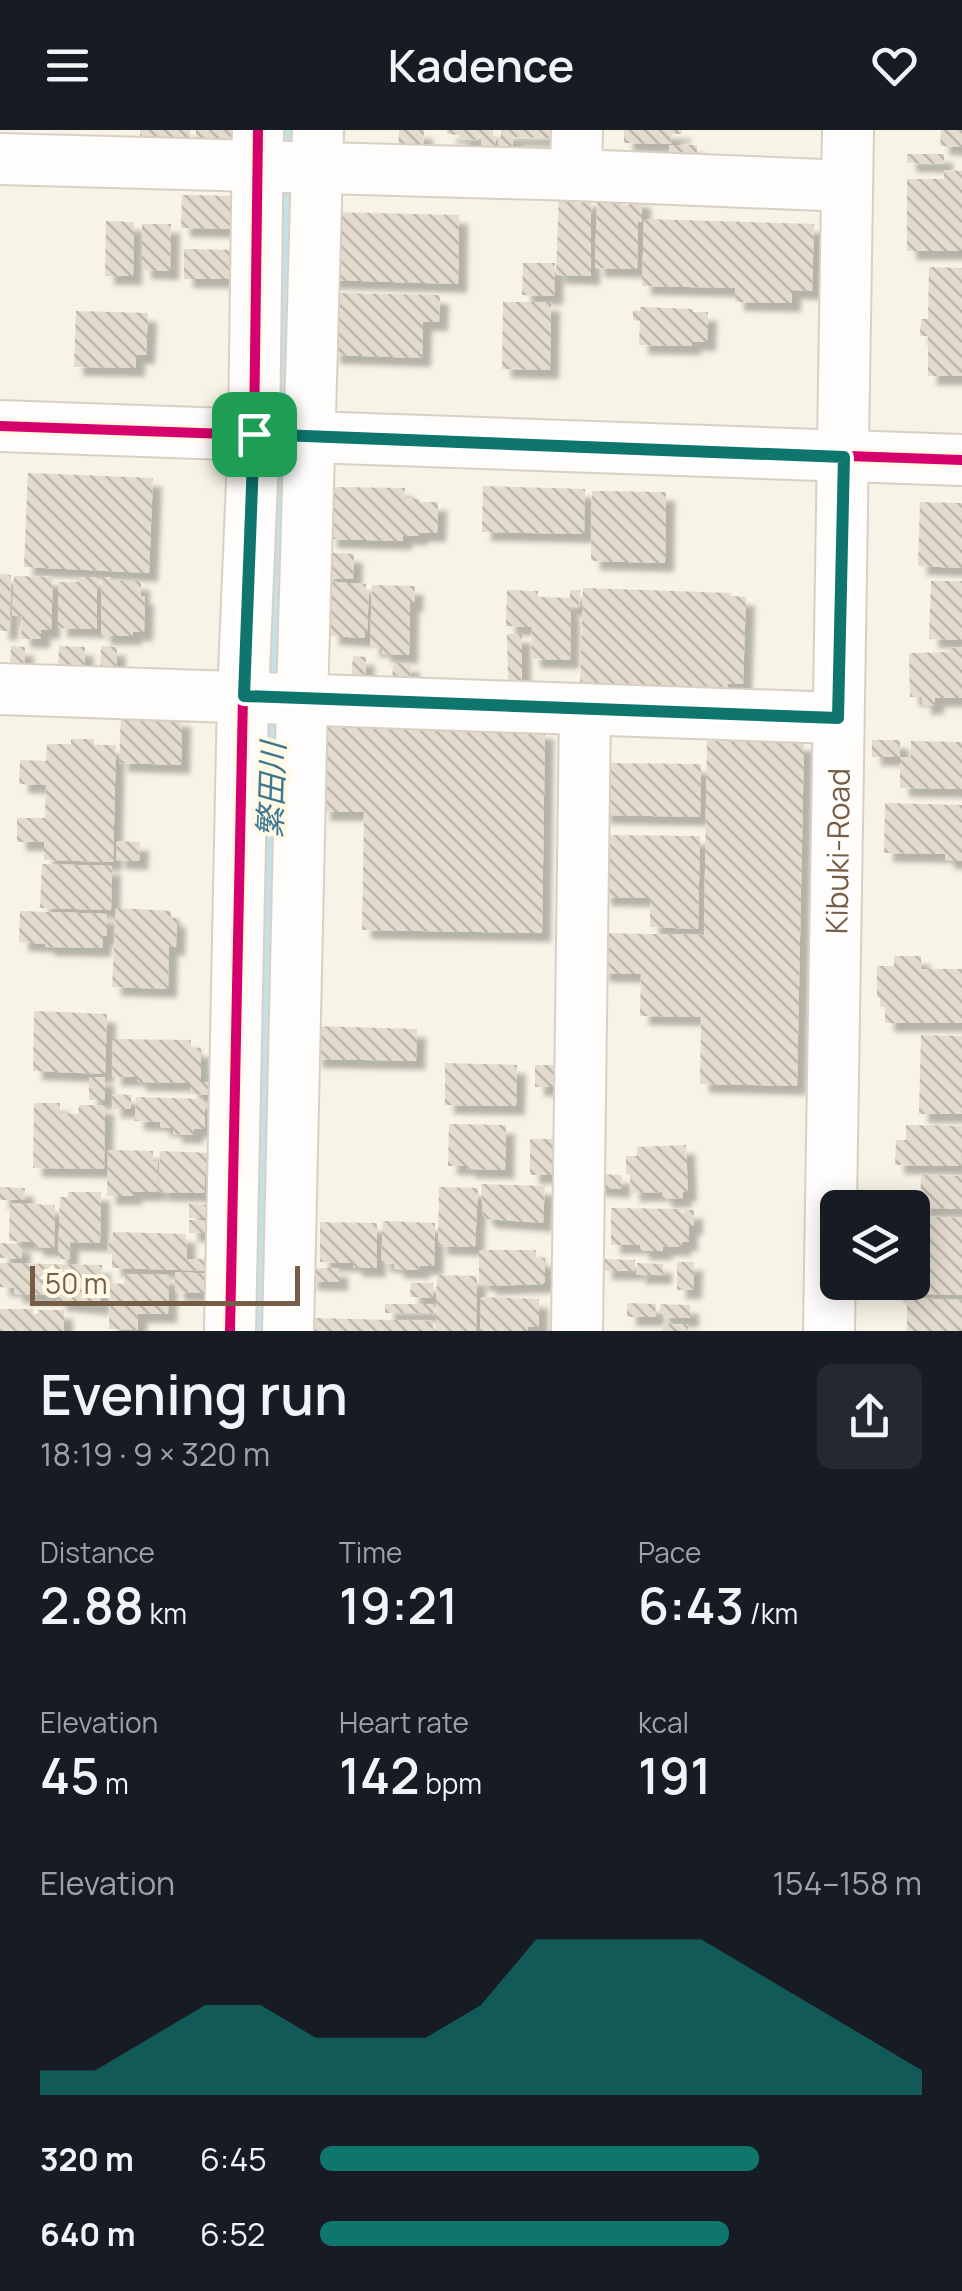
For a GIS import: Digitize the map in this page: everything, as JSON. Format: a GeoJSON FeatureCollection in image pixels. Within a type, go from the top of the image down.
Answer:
{"type":"FeatureCollection","features":[{"type":"Feature","properties":{"kind":"street","name":"Kibuki-Road"},"geometry":{"type":"LineString","coordinates":[[829,1331],[848,130]]}},
{"type":"Feature","properties":{"kind":"street"},"geometry":{"type":"LineString","coordinates":[[6,150],[258,148],[577,153],[846,186]]}},
{"type":"Feature","properties":{"kind":"street"},"geometry":{"type":"LineString","coordinates":[[230,1331],[258,148]]}},
{"type":"Feature","properties":{"kind":"street"},"geometry":{"type":"LineString","coordinates":[[288,1331],[300,700],[318,150]]}},
{"type":"Feature","properties":{"kind":"street"},"geometry":{"type":"LineString","coordinates":[[0,426],[962,460]]}},
{"type":"Feature","properties":{"kind":"street"},"geometry":{"type":"LineString","coordinates":[[0,689],[838,718]]}},
{"type":"Feature","properties":{"kind":"street"},"geometry":{"type":"LineString","coordinates":[[577,1331],[585,709]]}},
{"type":"Feature","properties":{"kind":"building"},"geometry":{"type":"Polygon","coordinates":[[[140,130],[190,130],[190,153],[140,152],[140,130]]]}},
{"type":"Feature","properties":{"kind":"building"},"geometry":{"type":"Polygon","coordinates":[[[196,130],[233,130],[233,152],[196,153],[196,130]]]}},
{"type":"Feature","properties":{"kind":"building"},"geometry":{"type":"Polygon","coordinates":[[[399,130],[424,130],[423,155],[398,154],[399,130]]]}},
{"type":"Feature","properties":{"kind":"building"},"geometry":{"type":"Polygon","coordinates":[[[447,130],[493,130],[495,159],[481,158],[481,136],[478,140],[460,139],[460,135],[447,134],[447,130]]]}},
{"type":"Feature","properties":{"kind":"building"},"geometry":{"type":"Polygon","coordinates":[[[501,130],[553,130],[552,138],[513,137],[512,157],[498,157],[501,130]]]}},
{"type":"Feature","properties":{"kind":"building"},"geometry":{"type":"Polygon","coordinates":[[[624,130],[682,130],[682,134],[672,134],[671,144],[624,143],[624,130]]]}},
{"type":"Feature","properties":{"kind":"building"},"geometry":{"type":"Polygon","coordinates":[[[941,130],[962,130],[962,147],[940,146],[941,130]]]}},
{"type":"Feature","properties":{"kind":"building"},"geometry":{"type":"Polygon","coordinates":[[[669,145],[697,145],[697,162],[669,162],[669,145]]]}},
{"type":"Feature","properties":{"kind":"building"},"geometry":{"type":"Polygon","coordinates":[[[907,154],[944,154],[944,164],[907,163],[907,154]]]}},
{"type":"Feature","properties":{"kind":"building"},"geometry":{"type":"Polygon","coordinates":[[[944,170],[962,171],[962,251],[907,251],[907,179],[944,179],[944,170]]]}},
{"type":"Feature","properties":{"kind":"building"},"geometry":{"type":"Polygon","coordinates":[[[182,195],[236,196],[236,229],[181,228],[182,195]]]}},
{"type":"Feature","properties":{"kind":"building"},"geometry":{"type":"Polygon","coordinates":[[[559,195],[574,196],[574,204],[591,198],[591,276],[556,275],[559,195]]]}},
{"type":"Feature","properties":{"kind":"building"},"geometry":{"type":"Polygon","coordinates":[[[629,198],[642,199],[637,269],[595,268],[597,199],[622,199],[622,205],[629,205],[629,198]]]}},
{"type":"Feature","properties":{"kind":"building"},"geometry":{"type":"Polygon","coordinates":[[[328,212],[459,215],[458,284],[326,280],[328,212]]]}},
{"type":"Feature","properties":{"kind":"building"},"geometry":{"type":"Polygon","coordinates":[[[644,219],[814,224],[812,291],[792,290],[792,303],[735,302],[735,288],[642,286],[644,219]]]}},
{"type":"Feature","properties":{"kind":"building"},"geometry":{"type":"Polygon","coordinates":[[[106,221],[134,222],[133,276],[105,276],[106,221]]]}},
{"type":"Feature","properties":{"kind":"building"},"geometry":{"type":"Polygon","coordinates":[[[142,224],[171,224],[170,271],[142,270],[142,224]]]}},
{"type":"Feature","properties":{"kind":"building"},"geometry":{"type":"Polygon","coordinates":[[[184,249],[236,250],[235,279],[184,279],[184,249]]]}},
{"type":"Feature","properties":{"kind":"building"},"geometry":{"type":"Polygon","coordinates":[[[523,263],[555,263],[554,296],[522,295],[523,263]]]}},
{"type":"Feature","properties":{"kind":"building"},"geometry":{"type":"Polygon","coordinates":[[[929,267],[962,268],[962,376],[928,376],[928,336],[920,336],[921,319],[928,319],[929,267]]]}},
{"type":"Feature","properties":{"kind":"building"},"geometry":{"type":"Polygon","coordinates":[[[333,293],[440,295],[439,322],[423,322],[422,358],[331,355],[333,293]]]}},
{"type":"Feature","properties":{"kind":"building"},"geometry":{"type":"Polygon","coordinates":[[[503,302],[551,302],[550,370],[502,369],[503,302]]]}},
{"type":"Feature","properties":{"kind":"building"},"geometry":{"type":"Polygon","coordinates":[[[640,307],[708,312],[707,342],[692,342],[692,346],[639,345],[640,321],[633,320],[633,310],[640,311],[640,307]]]}},
{"type":"Feature","properties":{"kind":"building"},"geometry":{"type":"Polygon","coordinates":[[[76,311],[148,313],[146,355],[136,355],[136,368],[74,367],[76,311]]]}},
{"type":"Feature","properties":{"kind":"building"},"geometry":{"type":"Polygon","coordinates":[[[28,473],[153,478],[149,573],[24,567],[28,473]]]}},
{"type":"Feature","properties":{"kind":"building"},"geometry":{"type":"Polygon","coordinates":[[[483,486],[585,489],[584,534],[482,532],[483,486]]]}},
{"type":"Feature","properties":{"kind":"building"},"geometry":{"type":"Polygon","coordinates":[[[330,487],[405,488],[404,498],[438,502],[437,533],[403,536],[403,541],[328,539],[330,487]]]}},
{"type":"Feature","properties":{"kind":"building"},"geometry":{"type":"Polygon","coordinates":[[[592,491],[666,492],[665,563],[591,561],[592,491]]]}},
{"type":"Feature","properties":{"kind":"building"},"geometry":{"type":"Polygon","coordinates":[[[920,502],[962,503],[962,568],[918,566],[920,502]]]}},
{"type":"Feature","properties":{"kind":"building"},"geometry":{"type":"Polygon","coordinates":[[[325,552],[354,554],[353,579],[324,578],[325,552]]]}},
{"type":"Feature","properties":{"kind":"building"},"geometry":{"type":"Polygon","coordinates":[[[0,574],[11,575],[9,631],[0,631],[0,574]]]}},
{"type":"Feature","properties":{"kind":"building"},"geometry":{"type":"Polygon","coordinates":[[[14,576],[53,577],[51,630],[41,630],[41,639],[21,639],[22,616],[12,616],[14,576]]]}},
{"type":"Feature","properties":{"kind":"building"},"geometry":{"type":"Polygon","coordinates":[[[78,577],[97,577],[97,629],[58,628],[58,582],[78,582],[78,577]]]}},
{"type":"Feature","properties":{"kind":"building"},"geometry":{"type":"Polygon","coordinates":[[[102,577],[111,577],[111,581],[141,581],[141,596],[145,596],[144,632],[103,636],[102,577]]]}},
{"type":"Feature","properties":{"kind":"building"},"geometry":{"type":"Polygon","coordinates":[[[931,581],[962,581],[962,640],[929,639],[931,581]]]}},
{"type":"Feature","properties":{"kind":"building"},"geometry":{"type":"Polygon","coordinates":[[[330,582],[366,584],[369,590],[365,638],[330,636],[330,582]]]}},
{"type":"Feature","properties":{"kind":"building"},"geometry":{"type":"Polygon","coordinates":[[[372,585],[415,586],[414,603],[410,603],[409,655],[382,654],[382,648],[370,648],[372,585]]]}},
{"type":"Feature","properties":{"kind":"building"},"geometry":{"type":"Polygon","coordinates":[[[583,588],[731,593],[746,597],[743,684],[711,690],[580,686],[583,588]]]}},
{"type":"Feature","properties":{"kind":"building"},"geometry":{"type":"Polygon","coordinates":[[[507,590],[538,591],[538,597],[570,598],[570,590],[580,590],[579,607],[569,607],[570,660],[531,659],[532,627],[506,626],[507,590]]]}},
{"type":"Feature","properties":{"kind":"building"},"geometry":{"type":"Polygon","coordinates":[[[507,634],[522,634],[522,682],[508,681],[507,634]]]}},
{"type":"Feature","properties":{"kind":"building"},"geometry":{"type":"Polygon","coordinates":[[[11,646],[25,647],[24,673],[10,672],[11,646]]]}},
{"type":"Feature","properties":{"kind":"building"},"geometry":{"type":"Polygon","coordinates":[[[59,646],[85,647],[84,673],[58,672],[59,646]]]}},
{"type":"Feature","properties":{"kind":"building"},"geometry":{"type":"Polygon","coordinates":[[[101,646],[117,647],[116,673],[100,673],[101,646]]]}},
{"type":"Feature","properties":{"kind":"building"},"geometry":{"type":"Polygon","coordinates":[[[962,647],[962,698],[935,698],[935,705],[922,706],[922,697],[910,697],[909,653],[949,652],[949,648],[962,647]]]}},
{"type":"Feature","properties":{"kind":"building"},"geometry":{"type":"Polygon","coordinates":[[[353,656],[366,657],[365,683],[351,682],[353,656]]]}},
{"type":"Feature","properties":{"kind":"building"},"geometry":{"type":"Polygon","coordinates":[[[393,663],[411,663],[410,685],[392,685],[393,663]]]}},
{"type":"Feature","properties":{"kind":"building"},"geometry":{"type":"Polygon","coordinates":[[[121,716],[182,718],[181,765],[119,763],[121,716]]]}},
{"type":"Feature","properties":{"kind":"building"},"geometry":{"type":"Polygon","coordinates":[[[323,727],[545,730],[542,933],[362,930],[364,812],[321,812],[323,727]]]}},
{"type":"Feature","properties":{"kind":"building"},"geometry":{"type":"Polygon","coordinates":[[[71,739],[94,739],[94,745],[116,745],[113,862],[44,860],[44,842],[17,842],[17,818],[45,818],[46,785],[19,784],[20,760],[46,761],[47,744],[71,744],[71,739]]]}},
{"type":"Feature","properties":{"kind":"building"},"geometry":{"type":"Polygon","coordinates":[[[872,740],[900,740],[900,757],[872,757],[872,740]]]}},
{"type":"Feature","properties":{"kind":"building"},"geometry":{"type":"Polygon","coordinates":[[[707,741],[804,742],[797,1086],[700,1084],[701,1017],[640,1016],[641,974],[600,973],[601,933],[704,935],[707,741]]]}},
{"type":"Feature","properties":{"kind":"building"},"geometry":{"type":"Polygon","coordinates":[[[911,741],[962,742],[962,789],[900,788],[900,757],[911,757],[911,741]]]}},
{"type":"Feature","properties":{"kind":"building"},"geometry":{"type":"Polygon","coordinates":[[[602,763],[701,764],[700,817],[601,815],[602,763]]]}},
{"type":"Feature","properties":{"kind":"building"},"geometry":{"type":"Polygon","coordinates":[[[885,803],[962,805],[962,861],[945,860],[945,854],[884,853],[885,803]]]}},
{"type":"Feature","properties":{"kind":"building"},"geometry":{"type":"Polygon","coordinates":[[[603,835],[700,836],[698,929],[650,927],[650,898],[602,897],[603,835]]]}},
{"type":"Feature","properties":{"kind":"building"},"geometry":{"type":"Polygon","coordinates":[[[117,841],[140,842],[139,861],[116,860],[117,841]]]}},
{"type":"Feature","properties":{"kind":"building"},"geometry":{"type":"Polygon","coordinates":[[[42,864],[112,866],[111,910],[40,908],[42,864]]]}},
{"type":"Feature","properties":{"kind":"building"},"geometry":{"type":"Polygon","coordinates":[[[116,908],[171,911],[171,918],[177,918],[176,947],[169,946],[168,989],[112,987],[116,908]]]}},
{"type":"Feature","properties":{"kind":"building"},"geometry":{"type":"Polygon","coordinates":[[[20,911],[107,914],[107,936],[103,936],[102,948],[45,947],[46,944],[19,942],[20,911]]]}},
{"type":"Feature","properties":{"kind":"building"},"geometry":{"type":"Polygon","coordinates":[[[894,956],[921,956],[921,969],[962,969],[962,1023],[885,1023],[885,1007],[880,1007],[877,998],[877,966],[894,966],[894,956]]]}},
{"type":"Feature","properties":{"kind":"building"},"geometry":{"type":"Polygon","coordinates":[[[34,1011],[107,1014],[105,1074],[33,1071],[34,1011]]]}},
{"type":"Feature","properties":{"kind":"building"},"geometry":{"type":"Polygon","coordinates":[[[314,1026],[417,1029],[416,1061],[313,1059],[314,1026]]]}},
{"type":"Feature","properties":{"kind":"building"},"geometry":{"type":"Polygon","coordinates":[[[921,1035],[962,1036],[962,1114],[919,1114],[921,1035]]]}},
{"type":"Feature","properties":{"kind":"building"},"geometry":{"type":"Polygon","coordinates":[[[113,1039],[191,1040],[191,1048],[201,1048],[201,1082],[216,1082],[216,1095],[190,1094],[190,1083],[137,1082],[137,1077],[112,1077],[113,1039]]]}},
{"type":"Feature","properties":{"kind":"building"},"geometry":{"type":"Polygon","coordinates":[[[445,1063],[517,1065],[516,1106],[445,1105],[445,1063]]]}},
{"type":"Feature","properties":{"kind":"building"},"geometry":{"type":"Polygon","coordinates":[[[535,1065],[559,1065],[558,1087],[535,1087],[535,1065]]]}},
{"type":"Feature","properties":{"kind":"building"},"geometry":{"type":"Polygon","coordinates":[[[89,1077],[105,1077],[105,1100],[89,1100],[89,1077]]]}},
{"type":"Feature","properties":{"kind":"building"},"geometry":{"type":"Polygon","coordinates":[[[112,1094],[131,1095],[131,1109],[112,1109],[112,1094]]]}},
{"type":"Feature","properties":{"kind":"building"},"geometry":{"type":"Polygon","coordinates":[[[136,1097],[205,1099],[205,1129],[194,1129],[194,1135],[173,1134],[173,1128],[160,1127],[160,1122],[135,1121],[136,1097]]]}},
{"type":"Feature","properties":{"kind":"building"},"geometry":{"type":"Polygon","coordinates":[[[34,1103],[60,1103],[60,1113],[78,1114],[79,1105],[105,1105],[104,1169],[33,1168],[34,1103]]]}},
{"type":"Feature","properties":{"kind":"building"},"geometry":{"type":"Polygon","coordinates":[[[449,1124],[506,1125],[505,1170],[448,1166],[449,1124]]]}},
{"type":"Feature","properties":{"kind":"building"},"geometry":{"type":"Polygon","coordinates":[[[906,1125],[962,1126],[961,1166],[895,1165],[896,1140],[906,1140],[906,1125]]]}},
{"type":"Feature","properties":{"kind":"building"},"geometry":{"type":"Polygon","coordinates":[[[530,1139],[559,1139],[558,1175],[530,1175],[530,1139]]]}},
{"type":"Feature","properties":{"kind":"building"},"geometry":{"type":"Polygon","coordinates":[[[686,1145],[688,1192],[683,1192],[683,1198],[663,1199],[662,1192],[631,1193],[626,1156],[637,1156],[637,1147],[686,1145]]]}},
{"type":"Feature","properties":{"kind":"building"},"geometry":{"type":"Polygon","coordinates":[[[108,1150],[153,1151],[153,1161],[158,1162],[157,1192],[107,1196],[108,1150]]]}},
{"type":"Feature","properties":{"kind":"building"},"geometry":{"type":"Polygon","coordinates":[[[160,1151],[213,1153],[212,1178],[205,1178],[204,1193],[158,1192],[160,1151]]]}},
{"type":"Feature","properties":{"kind":"building"},"geometry":{"type":"Polygon","coordinates":[[[595,1174],[622,1175],[621,1189],[595,1187],[595,1174]]]}},
{"type":"Feature","properties":{"kind":"building"},"geometry":{"type":"Polygon","coordinates":[[[921,1175],[962,1176],[962,1209],[930,1208],[930,1190],[921,1190],[921,1175]]]}},
{"type":"Feature","properties":{"kind":"building"},"geometry":{"type":"Polygon","coordinates":[[[481,1184],[545,1186],[543,1223],[486,1219],[481,1184]]]}},
{"type":"Feature","properties":{"kind":"building"},"geometry":{"type":"Polygon","coordinates":[[[0,1187],[25,1188],[24,1200],[0,1200],[0,1187]]]}},
{"type":"Feature","properties":{"kind":"building"},"geometry":{"type":"Polygon","coordinates":[[[439,1187],[478,1188],[475,1247],[438,1246],[439,1187]]]}},
{"type":"Feature","properties":{"kind":"building"},"geometry":{"type":"Polygon","coordinates":[[[68,1192],[101,1192],[100,1243],[70,1242],[69,1259],[58,1259],[60,1197],[68,1197],[68,1192]]]}},
{"type":"Feature","properties":{"kind":"building"},"geometry":{"type":"Polygon","coordinates":[[[10,1203],[55,1205],[54,1248],[9,1241],[10,1203]]]}},
{"type":"Feature","properties":{"kind":"building"},"geometry":{"type":"Polygon","coordinates":[[[189,1204],[216,1205],[215,1218],[189,1218],[189,1204]]]}},
{"type":"Feature","properties":{"kind":"building"},"geometry":{"type":"Polygon","coordinates":[[[611,1208],[682,1209],[682,1213],[694,1210],[689,1242],[682,1242],[682,1247],[663,1247],[663,1251],[640,1251],[640,1245],[611,1245],[611,1208]]]}},
{"type":"Feature","properties":{"kind":"building"},"geometry":{"type":"Polygon","coordinates":[[[930,1217],[962,1218],[962,1295],[930,1294],[930,1217]]]}},
{"type":"Feature","properties":{"kind":"building"},"geometry":{"type":"Polygon","coordinates":[[[189,1220],[215,1220],[215,1233],[189,1233],[189,1220]]]}},
{"type":"Feature","properties":{"kind":"building"},"geometry":{"type":"Polygon","coordinates":[[[383,1221],[435,1223],[434,1266],[394,1269],[395,1264],[381,1263],[383,1221]]]}},
{"type":"Feature","properties":{"kind":"building"},"geometry":{"type":"Polygon","coordinates":[[[320,1222],[377,1223],[377,1268],[320,1262],[320,1222]]]}},
{"type":"Feature","properties":{"kind":"building"},"geometry":{"type":"Polygon","coordinates":[[[113,1232],[186,1234],[187,1259],[214,1259],[214,1271],[112,1268],[112,1254],[108,1254],[113,1232]]]}},
{"type":"Feature","properties":{"kind":"building"},"geometry":{"type":"Polygon","coordinates":[[[0,1243],[22,1244],[21,1259],[0,1258],[0,1243]]]}},
{"type":"Feature","properties":{"kind":"building"},"geometry":{"type":"Polygon","coordinates":[[[479,1250],[536,1250],[536,1258],[545,1258],[545,1281],[487,1286],[487,1282],[479,1282],[479,1250]]]}},
{"type":"Feature","properties":{"kind":"building"},"geometry":{"type":"Polygon","coordinates":[[[603,1259],[635,1260],[635,1271],[603,1271],[603,1259]]]}},
{"type":"Feature","properties":{"kind":"building"},"geometry":{"type":"Polygon","coordinates":[[[677,1262],[694,1262],[693,1290],[677,1290],[677,1262]]]}},
{"type":"Feature","properties":{"kind":"building"},"geometry":{"type":"Polygon","coordinates":[[[0,1263],[102,1265],[100,1306],[57,1302],[58,1295],[14,1294],[14,1288],[0,1287],[0,1263]]]}},
{"type":"Feature","properties":{"kind":"building"},"geometry":{"type":"Polygon","coordinates":[[[637,1263],[663,1264],[663,1275],[636,1275],[637,1263]]]}},
{"type":"Feature","properties":{"kind":"building"},"geometry":{"type":"Polygon","coordinates":[[[309,1268],[339,1268],[339,1282],[308,1281],[309,1268]]]}},
{"type":"Feature","properties":{"kind":"building"},"geometry":{"type":"Polygon","coordinates":[[[175,1272],[214,1274],[213,1293],[175,1292],[175,1272]]]}},
{"type":"Feature","properties":{"kind":"building"},"geometry":{"type":"Polygon","coordinates":[[[125,1274],[169,1275],[168,1314],[138,1314],[138,1330],[109,1329],[110,1283],[124,1284],[125,1274]]]}},
{"type":"Feature","properties":{"kind":"building"},"geometry":{"type":"Polygon","coordinates":[[[437,1275],[477,1276],[476,1331],[436,1329],[437,1275]]]}},
{"type":"Feature","properties":{"kind":"building"},"geometry":{"type":"Polygon","coordinates":[[[411,1283],[433,1283],[433,1298],[410,1297],[411,1283]]]}},
{"type":"Feature","properties":{"kind":"building"},"geometry":{"type":"Polygon","coordinates":[[[481,1297],[539,1299],[539,1327],[528,1327],[528,1331],[480,1331],[481,1297]]]}},
{"type":"Feature","properties":{"kind":"building"},"geometry":{"type":"Polygon","coordinates":[[[907,1300],[962,1300],[962,1331],[907,1331],[907,1300]]]}},
{"type":"Feature","properties":{"kind":"building"},"geometry":{"type":"Polygon","coordinates":[[[627,1303],[656,1304],[655,1317],[627,1317],[627,1303]]]}},
{"type":"Feature","properties":{"kind":"building"},"geometry":{"type":"Polygon","coordinates":[[[385,1304],[433,1304],[433,1313],[385,1313],[385,1304]]]}},
{"type":"Feature","properties":{"kind":"building"},"geometry":{"type":"Polygon","coordinates":[[[660,1304],[690,1305],[690,1318],[660,1317],[660,1304]]]}},
{"type":"Feature","properties":{"kind":"building"},"geometry":{"type":"Polygon","coordinates":[[[0,1309],[33,1309],[33,1314],[38,1314],[38,1310],[64,1310],[64,1331],[0,1331],[0,1309]]]}},
{"type":"Feature","properties":{"kind":"building"},"geometry":{"type":"Polygon","coordinates":[[[314,1318],[433,1321],[433,1331],[313,1331],[314,1318]]]}},
{"type":"Feature","properties":{"kind":"building"},"geometry":{"type":"Polygon","coordinates":[[[662,1324],[688,1324],[688,1331],[662,1331],[662,1324]]]}},
{"type":"Feature","properties":{"kind":"waterway","name":"繁田川"},"geometry":{"type":"LineString","coordinates":[[256,1331],[290,130]]}},
{"type":"Feature","properties":{"kind":"cycle path"},"geometry":{"type":"LineString","coordinates":[[230,1331],[243,696],[254,434],[258,130]]}},
{"type":"Feature","properties":{"kind":"cycle path"},"geometry":{"type":"LineString","coordinates":[[0,426],[962,460]]}},
{"type":"Feature","properties":{"kind":"route"},"geometry":{"type":"LineString","coordinates":[[254,434],[844,457],[838,718],[244,696],[254,434]]}}]}
